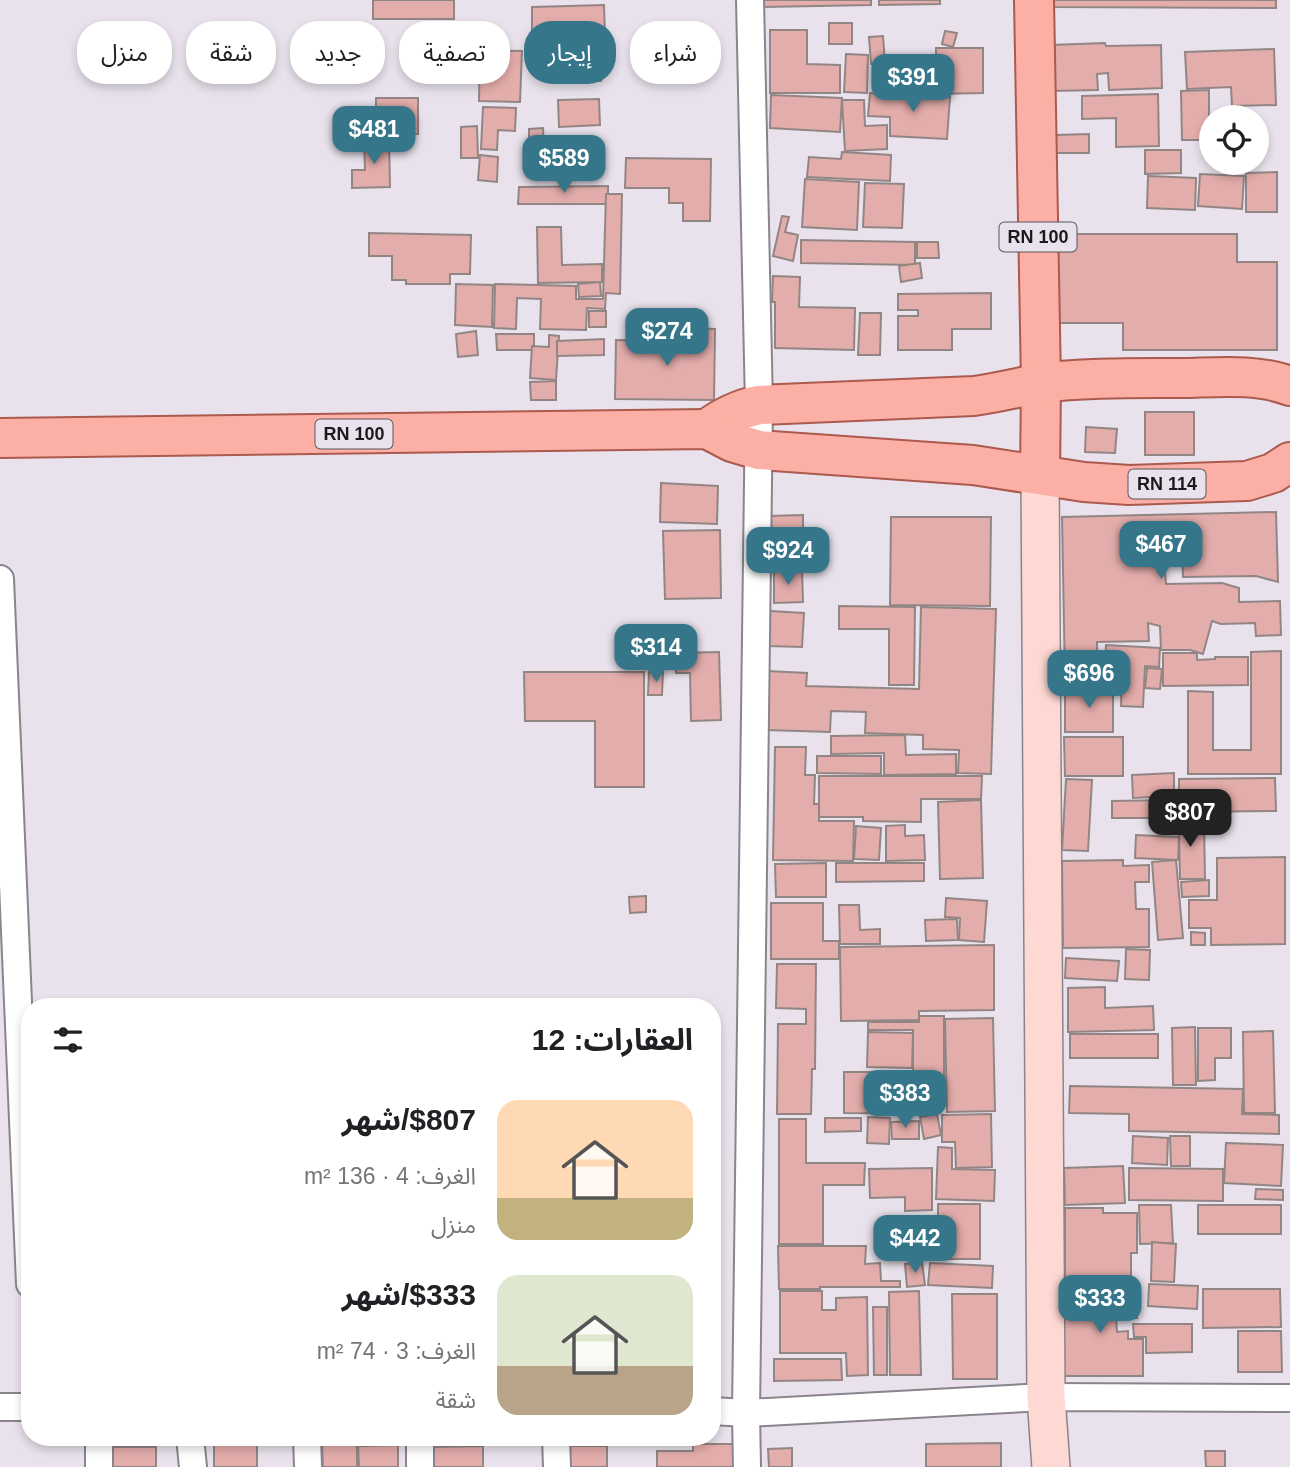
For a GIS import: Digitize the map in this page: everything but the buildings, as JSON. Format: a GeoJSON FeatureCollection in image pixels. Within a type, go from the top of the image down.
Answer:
{"type":"FeatureCollection","features":[{"type":"Feature","properties":{"kind":"main road","name":"RN 100"},"geometry":{"type":"LineString","coordinates":[[0,438],[707,429],[732,442],[759,450],[973,465],[1040,475],[1041,383],[1034,0]]}},
{"type":"Feature","properties":{"kind":"main road"},"geometry":{"type":"LineString","coordinates":[[707,429],[737,411],[759,405],[974,396],[1041,383],[1098,379],[1230,377],[1272,380],[1290,386]]}},
{"type":"Feature","properties":{"kind":"main road","name":"RN 114"},"geometry":{"type":"LineString","coordinates":[[1040,475],[1129,485],[1234,482],[1260,478],[1290,462]]}},
{"type":"Feature","properties":{"kind":"street"},"geometry":{"type":"LineString","coordinates":[[747,1467],[759,450],[750,0]]}},
{"type":"Feature","properties":{"kind":"street"},"geometry":{"type":"LineString","coordinates":[[1040,475],[1046,1397],[1051,1467]]}},
{"type":"Feature","properties":{"kind":"street"},"geometry":{"type":"LineString","coordinates":[[0,579],[12,1131],[21,1208]]}},
{"type":"Feature","properties":{"kind":"street"},"geometry":{"type":"LineString","coordinates":[[721,1412],[746,1413],[1046,1397],[1290,1398]]}},
{"type":"Feature","properties":{"kind":"street"},"geometry":{"type":"LineString","coordinates":[[0,1407],[21,1407]]}},
{"type":"Feature","properties":{"kind":"street"},"geometry":{"type":"LineString","coordinates":[[99,1446],[99,1467]]}},
{"type":"Feature","properties":{"kind":"street"},"geometry":{"type":"LineString","coordinates":[[191,1446],[193,1467]]}},
{"type":"Feature","properties":{"kind":"street"},"geometry":{"type":"LineString","coordinates":[[307,1446],[308,1467]]}},
{"type":"Feature","properties":{"kind":"street"},"geometry":{"type":"LineString","coordinates":[[420,1446],[420,1467]]}},
{"type":"Feature","properties":{"kind":"street"},"geometry":{"type":"LineString","coordinates":[[556,1446],[557,1467]]}}]}
